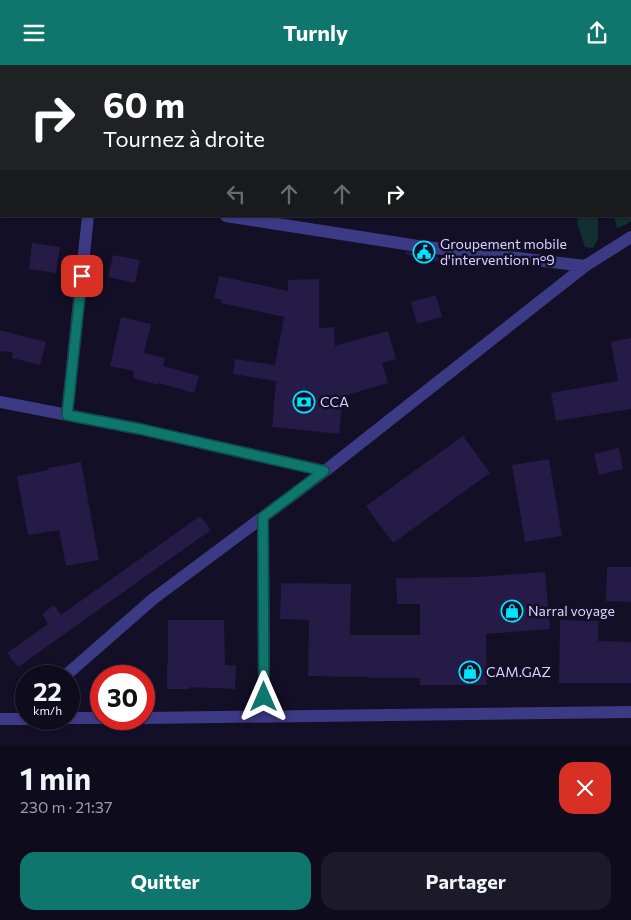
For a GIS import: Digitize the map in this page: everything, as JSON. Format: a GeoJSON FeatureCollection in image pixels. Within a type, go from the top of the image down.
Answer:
{"type":"FeatureCollection","features":[{"type":"Feature","properties":{"kind":"street"},"geometry":{"type":"LineString","coordinates":[[67,415],[88,217]]}},
{"type":"Feature","properties":{"kind":"street"},"geometry":{"type":"LineString","coordinates":[[232,217],[418,246],[585,266]]}},
{"type":"Feature","properties":{"kind":"street"},"geometry":{"type":"LineString","coordinates":[[78,665],[153,599],[324,471],[585,266],[631,237]]}},
{"type":"Feature","properties":{"kind":"street"},"geometry":{"type":"LineString","coordinates":[[0,402],[140,429],[324,471]]}},
{"type":"Feature","properties":{"kind":"street"},"geometry":{"type":"LineString","coordinates":[[263,517],[264,716]]}},
{"type":"Feature","properties":{"kind":"street"},"geometry":{"type":"LineString","coordinates":[[155,718],[631,712]]}},
{"type":"Feature","properties":{"kind":"street"},"geometry":{"type":"LineString","coordinates":[[0,719],[15,719]]}},
{"type":"Feature","properties":{"kind":"green space"},"geometry":{"type":"Polygon","coordinates":[[[578,217],[598,217],[598,239],[593,248],[585,247],[577,222],[578,217]]]}},
{"type":"Feature","properties":{"kind":"green space"},"geometry":{"type":"Polygon","coordinates":[[[614,217],[631,217],[631,221],[617,228],[614,217]]]}},
{"type":"Feature","properties":{"kind":"building"},"geometry":{"type":"Polygon","coordinates":[[[32,243],[60,247],[56,273],[29,269],[32,243]]]}},
{"type":"Feature","properties":{"kind":"building"},"geometry":{"type":"Polygon","coordinates":[[[406,252],[439,257],[438,262],[405,254],[406,252]]]}},
{"type":"Feature","properties":{"kind":"building"},"geometry":{"type":"Polygon","coordinates":[[[113,255],[140,260],[135,283],[108,277],[113,255]]]}},
{"type":"Feature","properties":{"kind":"building"},"geometry":{"type":"Polygon","coordinates":[[[219,276],[288,291],[288,280],[319,279],[319,328],[334,327],[335,346],[388,331],[396,359],[382,363],[388,383],[343,396],[339,434],[272,427],[276,381],[233,374],[235,359],[275,365],[284,317],[221,303],[222,300],[214,298],[219,276]]]}},
{"type":"Feature","properties":{"kind":"building"},"geometry":{"type":"Polygon","coordinates":[[[436,295],[442,317],[417,324],[411,302],[436,295]]]}},
{"type":"Feature","properties":{"kind":"building"},"geometry":{"type":"Polygon","coordinates":[[[121,317],[151,324],[144,353],[165,358],[163,366],[199,376],[194,393],[133,378],[134,371],[110,366],[121,317]]]}},
{"type":"Feature","properties":{"kind":"building"},"geometry":{"type":"Polygon","coordinates":[[[0,330],[46,342],[40,365],[12,358],[13,352],[0,351],[0,330]]]}},
{"type":"Feature","properties":{"kind":"building"},"geometry":{"type":"Polygon","coordinates":[[[631,338],[631,409],[556,421],[551,393],[618,381],[611,342],[631,338]]]}},
{"type":"Feature","properties":{"kind":"building"},"geometry":{"type":"Polygon","coordinates":[[[463,436],[490,473],[393,543],[366,506],[463,436]]]}},
{"type":"Feature","properties":{"kind":"building"},"geometry":{"type":"Polygon","coordinates":[[[619,448],[623,469],[599,475],[594,454],[619,448]]]}},
{"type":"Feature","properties":{"kind":"building"},"geometry":{"type":"Polygon","coordinates":[[[549,459],[562,536],[525,542],[512,465],[549,459]]]}},
{"type":"Feature","properties":{"kind":"building"},"geometry":{"type":"Polygon","coordinates":[[[81,462],[99,560],[66,566],[59,530],[28,535],[17,476],[81,462]]]}},
{"type":"Feature","properties":{"kind":"building"},"geometry":{"type":"Polygon","coordinates":[[[200,516],[211,530],[21,665],[16,665],[7,653],[48,624],[42,614],[54,605],[61,615],[200,516]]]}},
{"type":"Feature","properties":{"kind":"building"},"geometry":{"type":"Polygon","coordinates":[[[607,567],[631,567],[631,602],[606,601],[607,567]]]}},
{"type":"Feature","properties":{"kind":"building"},"geometry":{"type":"Polygon","coordinates":[[[545,572],[550,629],[486,634],[487,685],[420,685],[420,678],[308,676],[309,620],[280,619],[281,583],[351,584],[350,635],[420,635],[420,604],[397,604],[396,578],[478,577],[545,572]]]}},
{"type":"Feature","properties":{"kind":"building"},"geometry":{"type":"Polygon","coordinates":[[[168,620],[224,620],[225,665],[236,666],[235,689],[190,687],[190,689],[167,689],[168,620]]]}},
{"type":"Feature","properties":{"kind":"building"},"geometry":{"type":"Polygon","coordinates":[[[560,620],[598,621],[598,641],[631,642],[631,683],[559,683],[560,620]]]}},
{"type":"Feature","properties":{"kind":"place","name":"Groupement mobile d'intervention n°9"},"geometry":{"type":"Point","coordinates":[424,252]}},
{"type":"Feature","properties":{"kind":"place","name":"CCA"},"geometry":{"type":"Point","coordinates":[304,402]}},
{"type":"Feature","properties":{"kind":"place","name":"Narral voyage"},"geometry":{"type":"Point","coordinates":[512,611]}},
{"type":"Feature","properties":{"kind":"place","name":"CAM.GAZ"},"geometry":{"type":"Point","coordinates":[470,672]}},
{"type":"Feature","properties":{"kind":"route"},"geometry":{"type":"LineString","coordinates":[[82,276],[67,415],[140,429],[324,471],[263,517],[264,697]]}}]}
